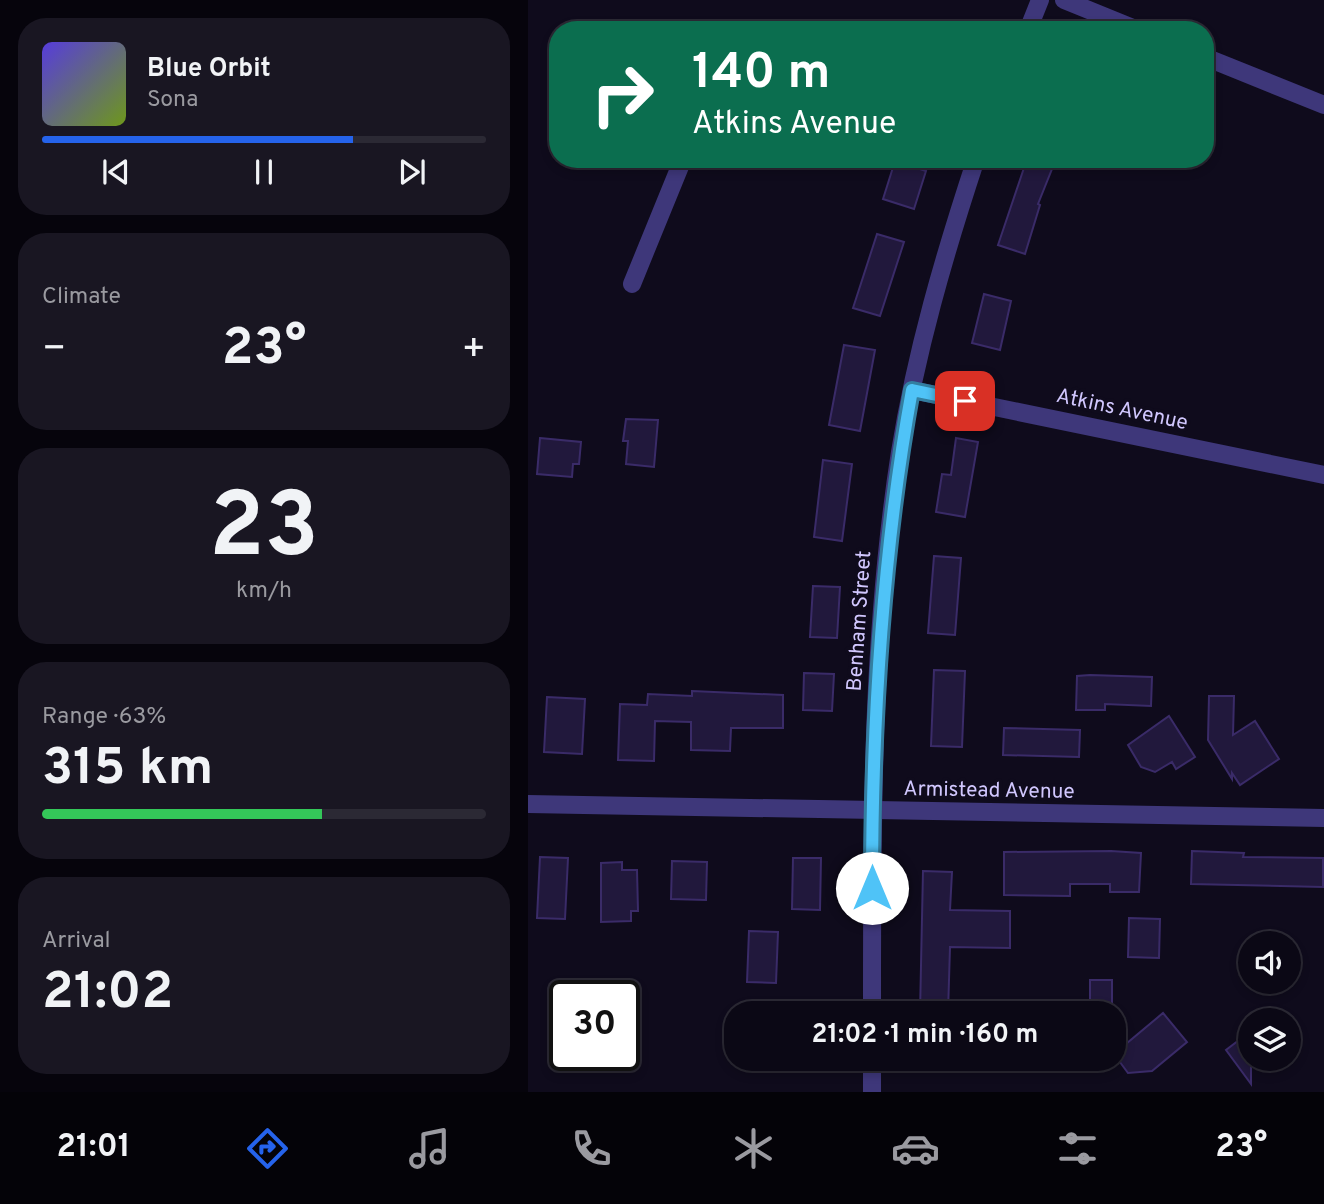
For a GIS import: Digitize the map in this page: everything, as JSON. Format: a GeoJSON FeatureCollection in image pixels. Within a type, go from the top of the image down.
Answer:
{"type":"FeatureCollection","features":[{"type":"Feature","properties":{"kind":"street"},"geometry":{"type":"LineString","coordinates":[[1032,21],[1040,0]]}},
{"type":"Feature","properties":{"kind":"street"},"geometry":{"type":"LineString","coordinates":[[1064,0],[1116,21]]}},
{"type":"Feature","properties":{"kind":"street"},"geometry":{"type":"LineString","coordinates":[[1214,61],[1324,105]]}},
{"type":"Feature","properties":{"kind":"street"},"geometry":{"type":"LineString","coordinates":[[632,284],[679,168]]}},
{"type":"Feature","properties":{"kind":"street","name":"Benham Street"},"geometry":{"type":"LineString","coordinates":[[872,1001],[872,813],[888,542],[912,390],[946,252],[972,168]]}},
{"type":"Feature","properties":{"kind":"street","name":"Atkins Avenue"},"geometry":{"type":"LineString","coordinates":[[912,390],[1324,475]]}},
{"type":"Feature","properties":{"kind":"street","name":"Armistead Avenue"},"geometry":{"type":"LineString","coordinates":[[528,804],[872,813],[1324,818]]}},
{"type":"Feature","properties":{"kind":"street"},"geometry":{"type":"LineString","coordinates":[[872,1071],[872,1092]]}},
{"type":"Feature","properties":{"kind":"building"},"geometry":{"type":"Polygon","coordinates":[[[893,168],[917,168],[926,171],[914,209],[883,199],[893,168]]]}},
{"type":"Feature","properties":{"kind":"building"},"geometry":{"type":"Polygon","coordinates":[[[1024,168],[1052,168],[1038,204],[1040,205],[1025,254],[998,245],[1024,168]]]}},
{"type":"Feature","properties":{"kind":"building"},"geometry":{"type":"Polygon","coordinates":[[[877,234],[904,242],[880,316],[853,308],[877,234]]]}},
{"type":"Feature","properties":{"kind":"building"},"geometry":{"type":"Polygon","coordinates":[[[984,294],[1011,301],[1000,350],[972,343],[984,294]]]}},
{"type":"Feature","properties":{"kind":"building"},"geometry":{"type":"Polygon","coordinates":[[[844,345],[875,350],[860,431],[829,425],[844,345]]]}},
{"type":"Feature","properties":{"kind":"building"},"geometry":{"type":"Polygon","coordinates":[[[626,419],[658,420],[654,467],[626,464],[628,441],[623,441],[626,419]]]}},
{"type":"Feature","properties":{"kind":"building"},"geometry":{"type":"Polygon","coordinates":[[[540,438],[581,442],[579,464],[573,464],[572,477],[537,474],[540,438]]]}},
{"type":"Feature","properties":{"kind":"building"},"geometry":{"type":"Polygon","coordinates":[[[956,438],[978,442],[965,517],[936,512],[942,474],[951,475],[956,438]]]}},
{"type":"Feature","properties":{"kind":"building"},"geometry":{"type":"Polygon","coordinates":[[[823,460],[852,464],[842,541],[814,537],[823,460]]]}},
{"type":"Feature","properties":{"kind":"building"},"geometry":{"type":"Polygon","coordinates":[[[934,556],[961,558],[955,635],[928,633],[934,556]]]}},
{"type":"Feature","properties":{"kind":"building"},"geometry":{"type":"Polygon","coordinates":[[[813,586],[840,587],[837,638],[810,637],[813,586]]]}},
{"type":"Feature","properties":{"kind":"building"},"geometry":{"type":"Polygon","coordinates":[[[934,670],[965,671],[962,747],[931,746],[934,670]]]}},
{"type":"Feature","properties":{"kind":"building"},"geometry":{"type":"Polygon","coordinates":[[[804,673],[834,674],[832,711],[803,710],[804,673]]]}},
{"type":"Feature","properties":{"kind":"building"},"geometry":{"type":"Polygon","coordinates":[[[1077,676],[1152,677],[1151,706],[1105,704],[1105,710],[1076,710],[1077,676]]]}},
{"type":"Feature","properties":{"kind":"building"},"geometry":{"type":"Polygon","coordinates":[[[692,691],[783,695],[783,728],[731,728],[730,751],[691,750],[691,722],[655,721],[654,761],[618,760],[620,704],[647,705],[648,694],[692,696],[692,691]]]}},
{"type":"Feature","properties":{"kind":"building"},"geometry":{"type":"Polygon","coordinates":[[[1209,696],[1234,696],[1233,735],[1255,721],[1279,759],[1240,785],[1232,773],[1232,779],[1208,740],[1209,696]]]}},
{"type":"Feature","properties":{"kind":"building"},"geometry":{"type":"Polygon","coordinates":[[[547,697],[585,699],[582,754],[544,752],[547,697]]]}},
{"type":"Feature","properties":{"kind":"building"},"geometry":{"type":"Polygon","coordinates":[[[1169,716],[1195,757],[1176,769],[1172,762],[1155,772],[1141,767],[1128,745],[1169,716]]]}},
{"type":"Feature","properties":{"kind":"building"},"geometry":{"type":"Polygon","coordinates":[[[1004,728],[1080,730],[1079,757],[1003,755],[1004,728]]]}},
{"type":"Feature","properties":{"kind":"building"},"geometry":{"type":"Polygon","coordinates":[[[1192,851],[1244,853],[1243,857],[1323,858],[1323,887],[1191,884],[1192,851]]]}},
{"type":"Feature","properties":{"kind":"building"},"geometry":{"type":"Polygon","coordinates":[[[1004,852],[1141,853],[1139,892],[1110,892],[1110,884],[1070,884],[1070,896],[1004,895],[1004,852]]]}},
{"type":"Feature","properties":{"kind":"building"},"geometry":{"type":"Polygon","coordinates":[[[540,857],[568,858],[565,919],[537,918],[540,857]]]}},
{"type":"Feature","properties":{"kind":"building"},"geometry":{"type":"Polygon","coordinates":[[[793,858],[821,858],[820,910],[792,909],[793,858]]]}},
{"type":"Feature","properties":{"kind":"building"},"geometry":{"type":"Polygon","coordinates":[[[672,861],[707,862],[706,900],[671,899],[672,861]]]}},
{"type":"Feature","properties":{"kind":"building"},"geometry":{"type":"Polygon","coordinates":[[[622,862],[622,870],[637,870],[638,911],[631,911],[631,921],[601,922],[601,863],[622,862]]]}},
{"type":"Feature","properties":{"kind":"building"},"geometry":{"type":"Polygon","coordinates":[[[923,871],[952,872],[950,910],[1010,911],[1010,948],[950,947],[948,1001],[920,1001],[923,871]]]}},
{"type":"Feature","properties":{"kind":"building"},"geometry":{"type":"Polygon","coordinates":[[[1129,918],[1160,919],[1159,958],[1128,957],[1129,918]]]}},
{"type":"Feature","properties":{"kind":"building"},"geometry":{"type":"Polygon","coordinates":[[[749,931],[778,932],[776,983],[747,982],[749,931]]]}},
{"type":"Feature","properties":{"kind":"building"},"geometry":{"type":"Polygon","coordinates":[[[1090,980],[1112,980],[1112,1001],[1090,1001],[1090,980]]]}},
{"type":"Feature","properties":{"kind":"building"},"geometry":{"type":"Polygon","coordinates":[[[1163,1013],[1187,1042],[1152,1071],[1128,1073],[1126,1044],[1163,1013]]]}},
{"type":"Feature","properties":{"kind":"building"},"geometry":{"type":"Polygon","coordinates":[[[1238,1041],[1238,1066],[1226,1050],[1238,1041]]]}},
{"type":"Feature","properties":{"kind":"building"},"geometry":{"type":"Polygon","coordinates":[[[1241,1071],[1251,1071],[1251,1084],[1241,1071]]]}},
{"type":"Feature","properties":{"kind":"route"},"geometry":{"type":"LineString","coordinates":[[872,888],[873,788],[888,542],[912,390],[965,401]]}}]}
